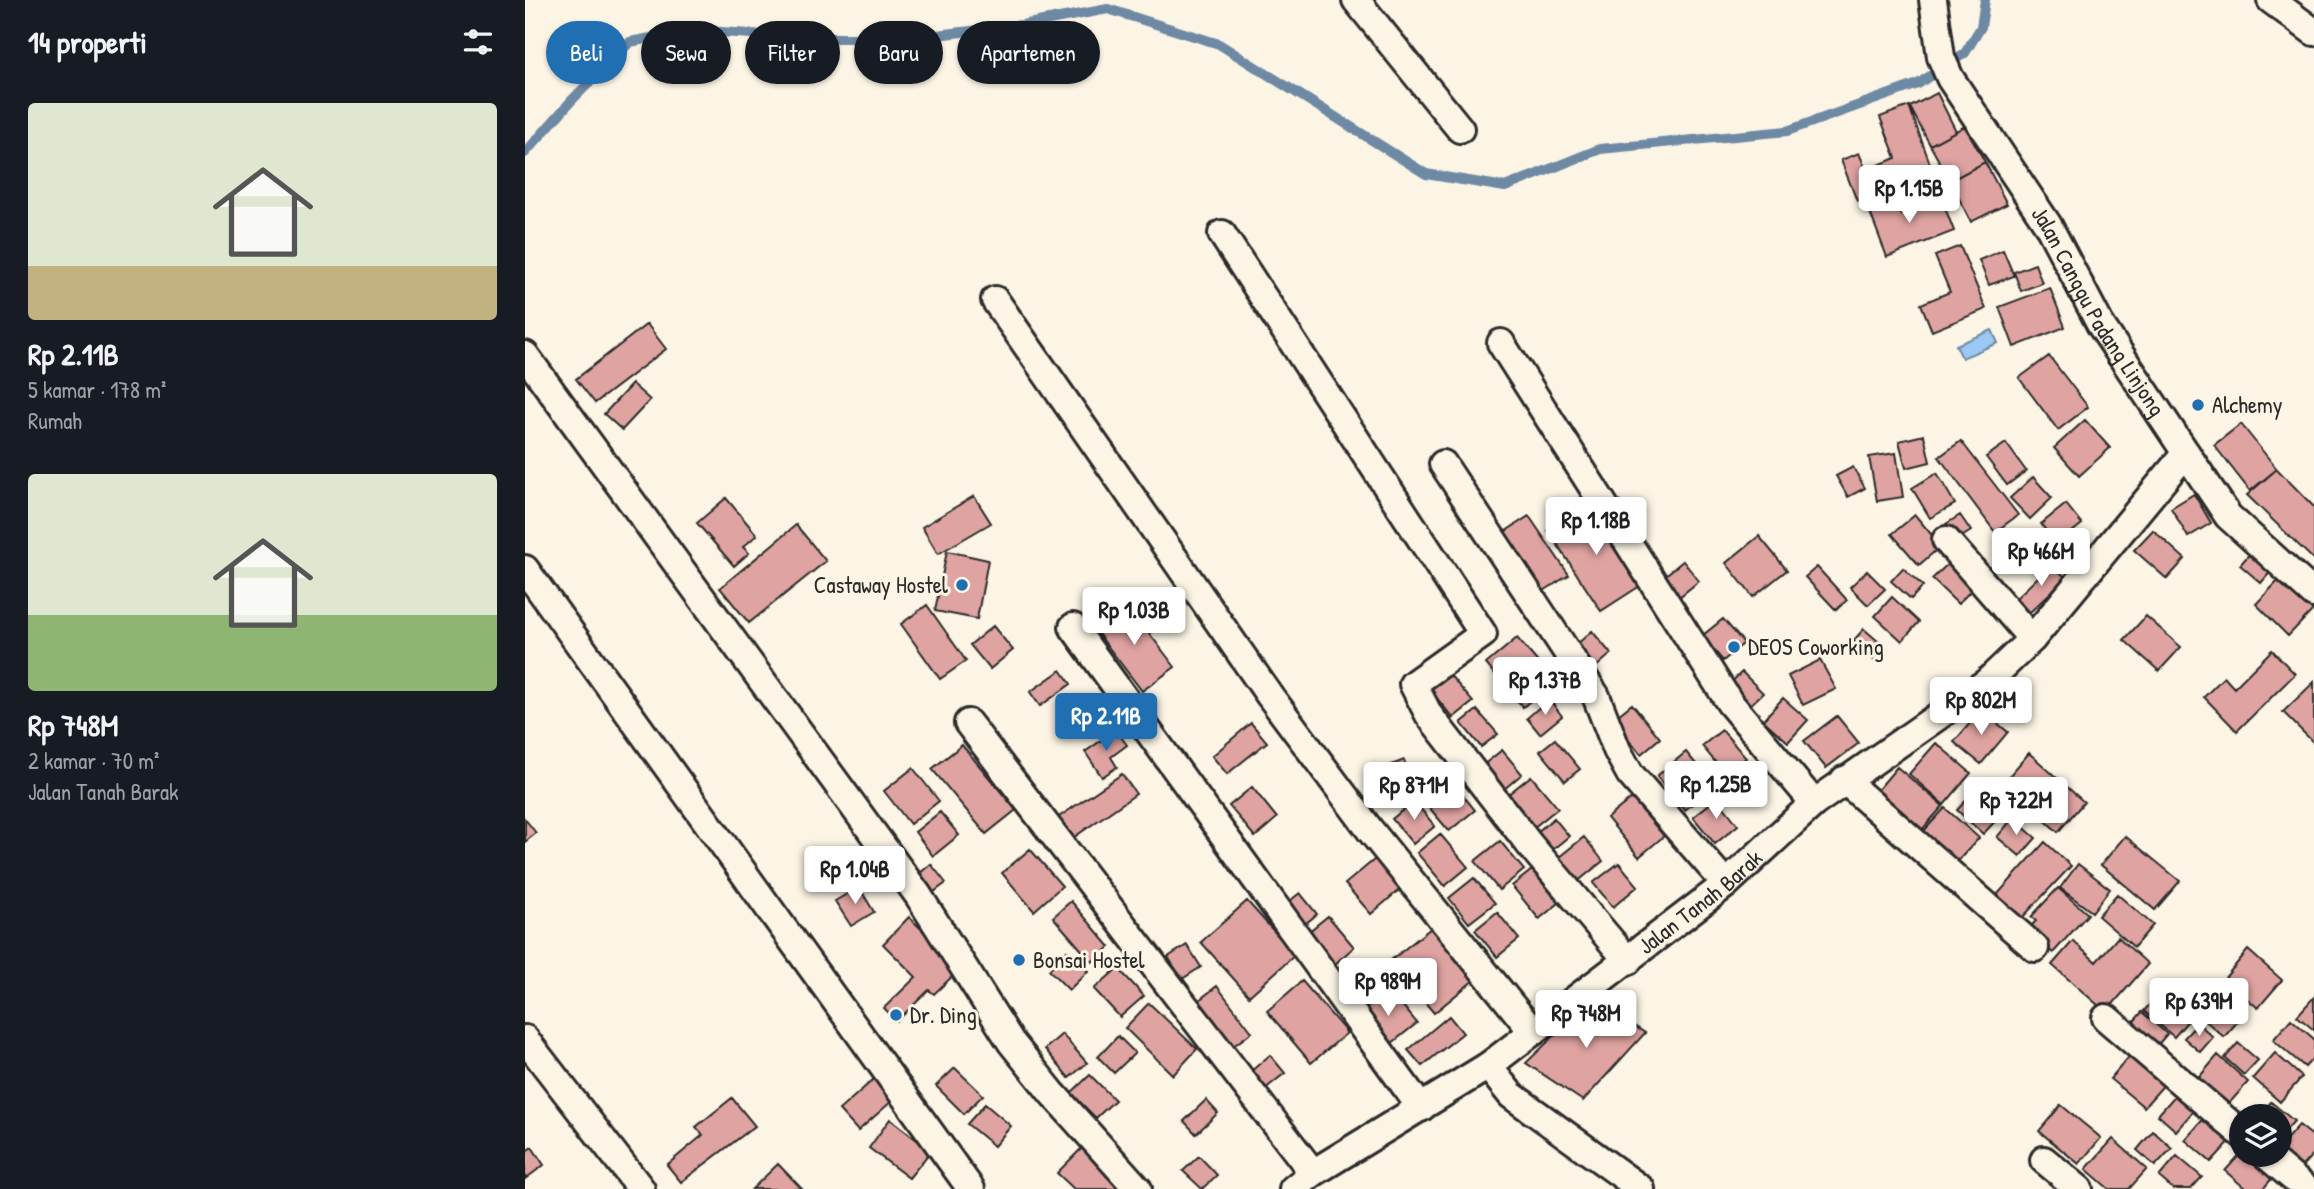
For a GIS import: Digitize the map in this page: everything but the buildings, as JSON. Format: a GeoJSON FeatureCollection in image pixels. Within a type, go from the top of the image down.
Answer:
{"type":"FeatureCollection","features":[{"type":"Feature","properties":{"kind":"street"},"geometry":{"type":"LineString","coordinates":[[1356,0],[1459,129]]}},
{"type":"Feature","properties":{"kind":"street","name":"Jalan Canggu Padang Linjong"},"geometry":{"type":"LineString","coordinates":[[1933,0],[1945,67],[2048,225],[2100,324],[2228,516],[2314,594]]}},
{"type":"Feature","properties":{"kind":"street"},"geometry":{"type":"LineString","coordinates":[[2271,0],[2314,32]]}},
{"type":"Feature","properties":{"kind":"street"},"geometry":{"type":"LineString","coordinates":[[1222,234],[1483,634],[1413,684],[1429,715],[1530,845],[1628,961]]}},
{"type":"Feature","properties":{"kind":"street"},"geometry":{"type":"LineString","coordinates":[[995,300],[1270,696],[1370,830],[1533,1032]]}},
{"type":"Feature","properties":{"kind":"street"},"geometry":{"type":"LineString","coordinates":[[1501,343],[1730,704],[1814,803]]}},
{"type":"Feature","properties":{"kind":"street"},"geometry":{"type":"LineString","coordinates":[[525,355],[918,895],[1011,1042],[1052,1093],[1138,1189]]}},
{"type":"Feature","properties":{"kind":"street","name":"Jalan Tanah Barak"},"geometry":{"type":"LineString","coordinates":[[1303,1181],[1488,1066],[1726,884],[1814,803],[1987,681],[2032,639],[2186,453]]}},
{"type":"Feature","properties":{"kind":"street"},"geometry":{"type":"LineString","coordinates":[[1443,464],[1596,696],[1617,750],[1630,774],[1726,884]]}},
{"type":"Feature","properties":{"kind":"street"},"geometry":{"type":"LineString","coordinates":[[1946,540],[2032,639]]}},
{"type":"Feature","properties":{"kind":"street"},"geometry":{"type":"LineString","coordinates":[[525,569],[971,1189]]}},
{"type":"Feature","properties":{"kind":"street"},"geometry":{"type":"LineString","coordinates":[[1073,627],[1422,1108]]}},
{"type":"Feature","properties":{"kind":"street"},"geometry":{"type":"LineString","coordinates":[[968,723],[1303,1181]]}},
{"type":"Feature","properties":{"kind":"street"},"geometry":{"type":"LineString","coordinates":[[1844,780],[2035,948]]}},
{"type":"Feature","properties":{"kind":"street"},"geometry":{"type":"LineString","coordinates":[[2106,1018],[2229,1123]]}},
{"type":"Feature","properties":{"kind":"street"},"geometry":{"type":"LineString","coordinates":[[525,1039],[642,1189]]}},
{"type":"Feature","properties":{"kind":"street"},"geometry":{"type":"LineString","coordinates":[[1488,1066],[1511,1096],[1641,1189]]}},
{"type":"Feature","properties":{"kind":"street"},"geometry":{"type":"LineString","coordinates":[[2044,1160],[2079,1189]]}},
{"type":"Feature","properties":{"kind":"street"},"geometry":{"type":"LineString","coordinates":[[2280,1167],[2306,1189]]}},
{"type":"Feature","properties":{"kind":"water"},"geometry":{"type":"Polygon","coordinates":[[[1992,330],[1998,343],[1962,358],[1956,345],[1992,330]]]}},
{"type":"Feature","properties":{"kind":"waterway"},"geometry":{"type":"LineString","coordinates":[[525,153],[572,100],[630,42],[692,30],[810,38],[911,38],[1022,25],[1108,9],[1219,44],[1426,174],[1505,187],[1600,149],[1787,131],[1918,84],[1965,53],[1981,27],[1985,0]]}},
{"type":"Feature","properties":{"kind":"place","name":"Alchemy"},"geometry":{"type":"Point","coordinates":[2198,405]}},
{"type":"Feature","properties":{"kind":"place","name":"Castaway Hostel"},"geometry":{"type":"Point","coordinates":[962,585]}},
{"type":"Feature","properties":{"kind":"place","name":"DEOS Coworking"},"geometry":{"type":"Point","coordinates":[1734,647]}},
{"type":"Feature","properties":{"kind":"place","name":"Bonsai Hostel"},"geometry":{"type":"Point","coordinates":[1019,960]}},
{"type":"Feature","properties":{"kind":"place","name":"Dr. Ding"},"geometry":{"type":"Point","coordinates":[896,1015]}}]}
